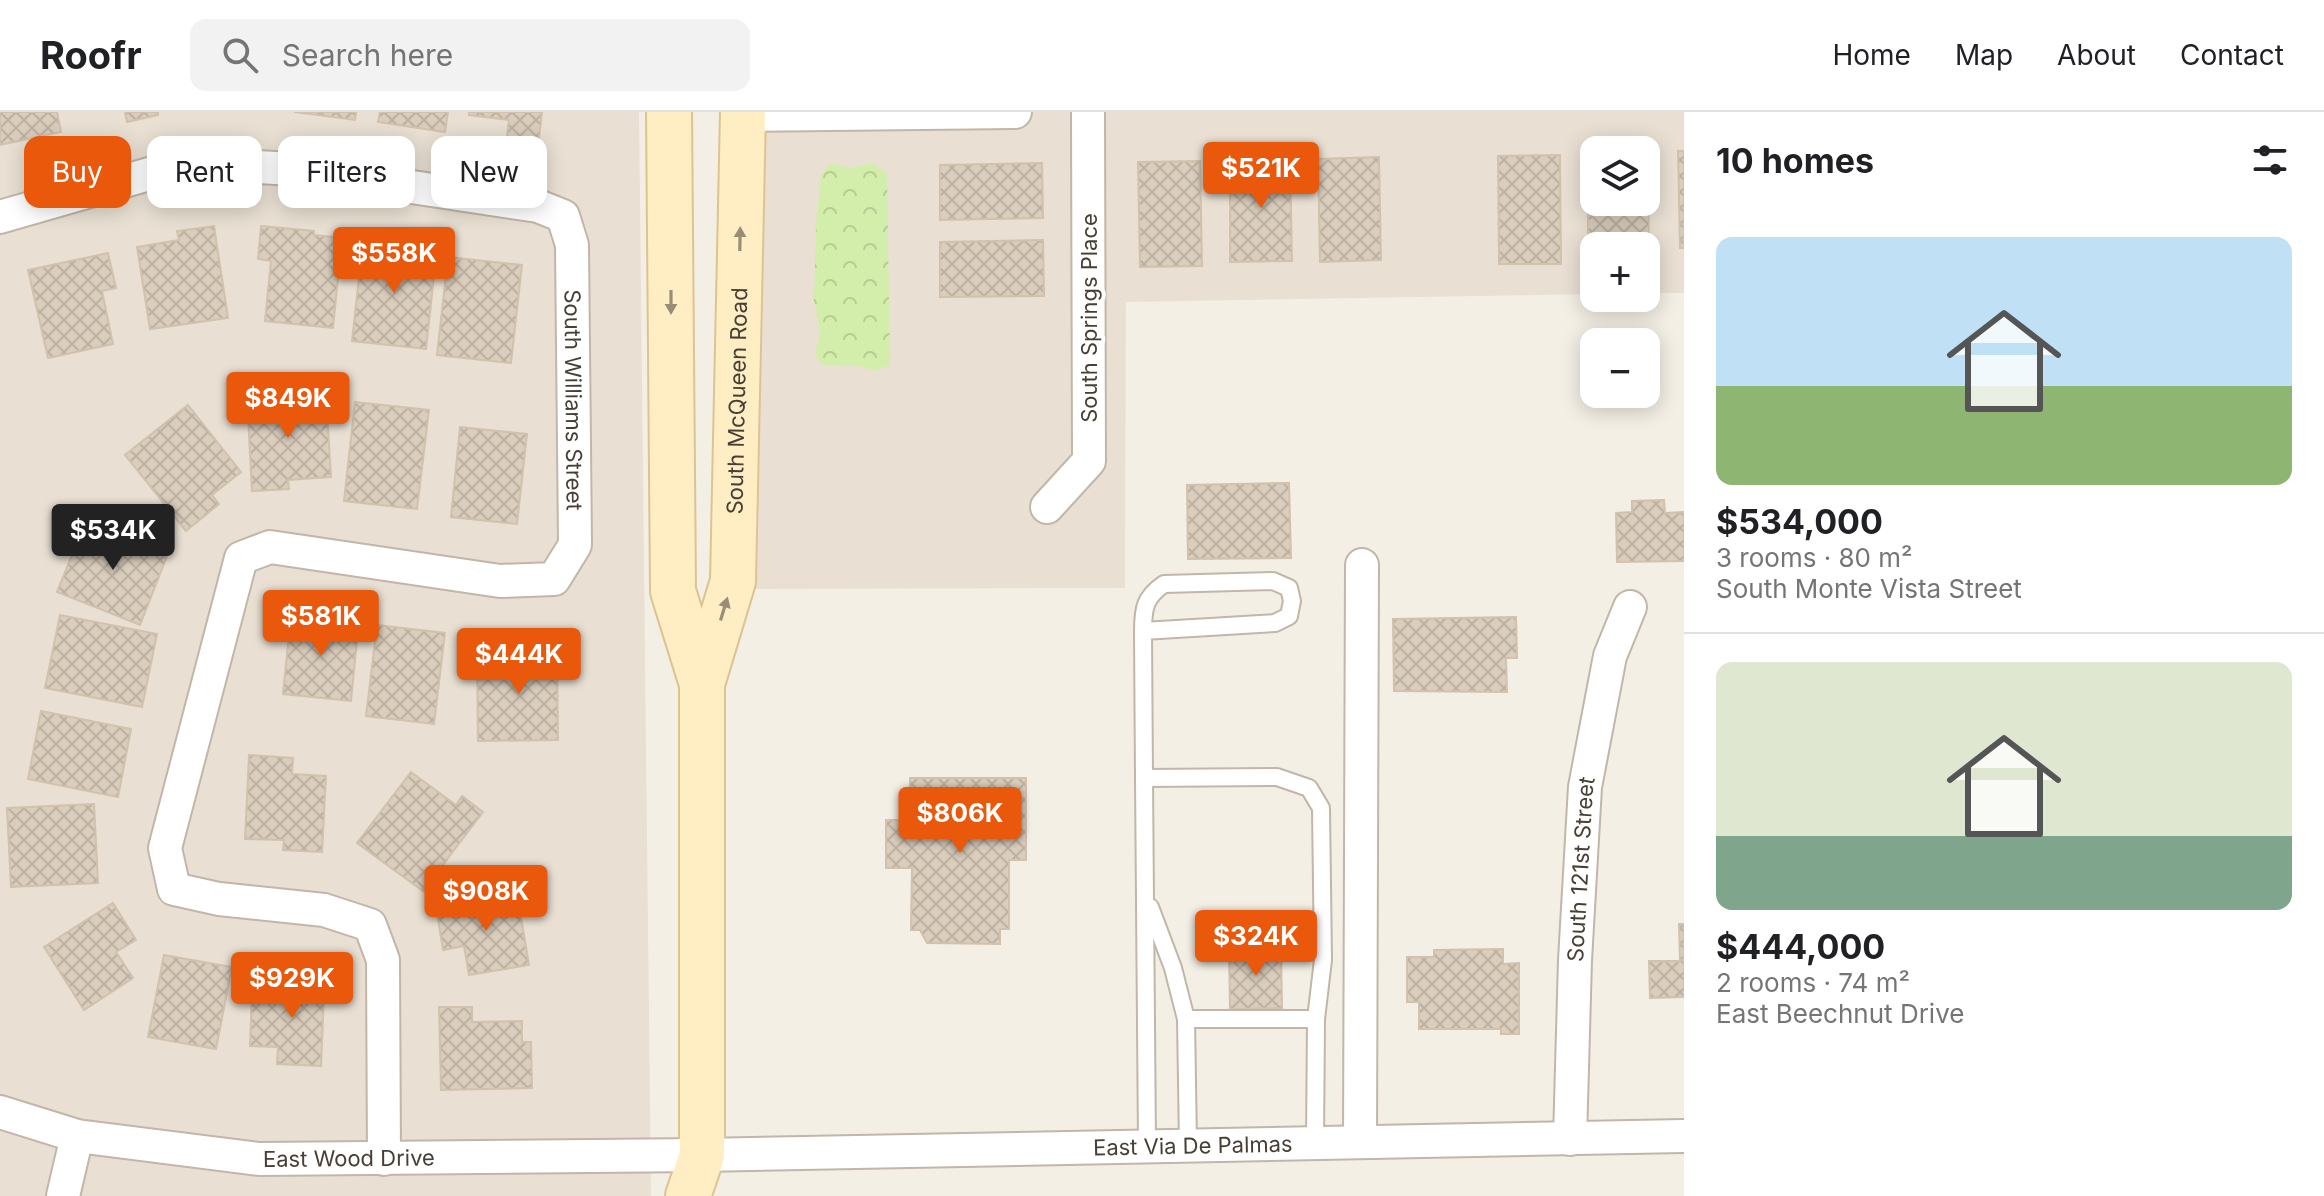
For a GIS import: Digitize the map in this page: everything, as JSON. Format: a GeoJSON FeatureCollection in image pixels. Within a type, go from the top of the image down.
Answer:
{"type":"FeatureCollection","features":[{"type":"Feature","properties":{"kind":"main road","name":"South McQueen Road"},"geometry":{"type":"LineString","coordinates":[[669,112],[673,591],[702,684]]}},
{"type":"Feature","properties":{"kind":"main road","name":"South McQueen Road"},"geometry":{"type":"LineString","coordinates":[[688,1196],[702,1155],[702,684],[733,581],[743,114]]}},
{"type":"Feature","properties":{"kind":"main road","name":"South McQueen Road"},"geometry":{"type":"LineString","coordinates":[[702,1155],[720,1196]]}},
{"type":"Feature","properties":{"kind":"street"},"geometry":{"type":"LineString","coordinates":[[743,114],[1015,112]]}},
{"type":"Feature","properties":{"kind":"street","name":"South Springs Place"},"geometry":{"type":"LineString","coordinates":[[1047,507],[1089,461],[1088,112]]}},
{"type":"Feature","properties":{"kind":"street","name":"South Williams Street"},"geometry":{"type":"LineString","coordinates":[[0,217],[163,170],[223,165],[292,169],[538,206],[563,216],[572,245],[575,545],[554,579],[500,581],[270,547],[241,558],[165,848],[174,889],[219,899],[324,910],[370,925],[383,960],[384,1159]]}},
{"type":"Feature","properties":{"kind":"street"},"geometry":{"type":"LineString","coordinates":[[1360,1142],[1362,565]]}},
{"type":"Feature","properties":{"kind":"street","name":"South 121st Street"},"geometry":{"type":"LineString","coordinates":[[1570,1139],[1575,960],[1585,787],[1610,656],[1630,607]]}},
{"type":"Feature","properties":{"kind":"street","name":"East Wood Drive"},"geometry":{"type":"LineString","coordinates":[[0,1112],[77,1136],[259,1159],[702,1155]]}},
{"type":"Feature","properties":{"kind":"street"},"geometry":{"type":"LineString","coordinates":[[63,1196],[77,1136]]}},
{"type":"Feature","properties":{"kind":"street","name":"East Via De Palmas"},"geometry":{"type":"LineString","coordinates":[[702,1155],[1684,1136]]}},
{"type":"Feature","properties":{"kind":"lane"},"geometry":{"type":"LineString","coordinates":[[1143,631],[1275,623],[1289,616],[1292,601],[1289,588],[1273,581],[1164,584],[1149,594],[1143,610],[1143,631],[1144,778],[1147,1146]]}},
{"type":"Feature","properties":{"kind":"lane"},"geometry":{"type":"LineString","coordinates":[[1144,778],[1277,777],[1309,788],[1321,808],[1323,960],[1316,1019],[1315,1143]]}},
{"type":"Feature","properties":{"kind":"lane"},"geometry":{"type":"LineString","coordinates":[[1145,894],[1173,968],[1186,1019],[1188,1145]]}},
{"type":"Feature","properties":{"kind":"lane"},"geometry":{"type":"LineString","coordinates":[[1186,1019],[1316,1019]]}},
{"type":"Feature","properties":{"kind":"shaded area"},"geometry":{"type":"Polygon","coordinates":[[[0,112],[639,112],[651,1196],[0,1196],[0,112]]]}},
{"type":"Feature","properties":{"kind":"shaded area"},"geometry":{"type":"Polygon","coordinates":[[[766,112],[1684,112],[1684,293],[1660,293],[1660,232],[1580,232],[1580,294],[1126,302],[1125,588],[754,589],[766,112]]]}},
{"type":"Feature","properties":{"kind":"green space"},"geometry":{"type":"Polygon","coordinates":[[[830,163],[852,168],[872,163],[887,173],[890,365],[874,371],[859,366],[823,365],[815,355],[820,332],[814,300],[816,225],[821,175],[830,163]]]}},
{"type":"Feature","properties":{"kind":"building"},"geometry":{"type":"Polygon","coordinates":[[[0,112],[57,112],[61,132],[24,136],[24,140],[0,145],[0,112]]]}},
{"type":"Feature","properties":{"kind":"building"},"geometry":{"type":"Polygon","coordinates":[[[125,112],[158,112],[158,115],[127,122],[125,112]]]}},
{"type":"Feature","properties":{"kind":"building"},"geometry":{"type":"Polygon","coordinates":[[[294,112],[356,112],[355,120],[294,112]]]}},
{"type":"Feature","properties":{"kind":"building"},"geometry":{"type":"Polygon","coordinates":[[[380,112],[448,112],[445,132],[378,122],[380,112]]]}},
{"type":"Feature","properties":{"kind":"building"},"geometry":{"type":"Polygon","coordinates":[[[469,112],[542,112],[539,136],[507,136],[509,120],[469,115],[469,112]]]}},
{"type":"Feature","properties":{"kind":"building"},"geometry":{"type":"Polygon","coordinates":[[[1678,151],[1684,151],[1684,248],[1680,248],[1678,151]]]}},
{"type":"Feature","properties":{"kind":"building"},"geometry":{"type":"Polygon","coordinates":[[[1560,155],[1561,264],[1499,264],[1498,156],[1560,155]]]}},
{"type":"Feature","properties":{"kind":"building"},"geometry":{"type":"Polygon","coordinates":[[[1290,157],[1292,261],[1230,262],[1230,159],[1290,157]]]}},
{"type":"Feature","properties":{"kind":"building"},"geometry":{"type":"Polygon","coordinates":[[[1379,157],[1381,260],[1320,262],[1318,159],[1379,157]]]}},
{"type":"Feature","properties":{"kind":"building"},"geometry":{"type":"Polygon","coordinates":[[[1200,161],[1202,266],[1140,267],[1138,162],[1200,161]]]}},
{"type":"Feature","properties":{"kind":"building"},"geometry":{"type":"Polygon","coordinates":[[[1042,163],[1043,218],[940,220],[940,165],[1042,163]]]}},
{"type":"Feature","properties":{"kind":"building"},"geometry":{"type":"Polygon","coordinates":[[[1588,216],[1649,216],[1649,232],[1588,232],[1588,216]]]}},
{"type":"Feature","properties":{"kind":"building"},"geometry":{"type":"Polygon","coordinates":[[[214,226],[228,318],[150,329],[137,247],[179,240],[177,231],[214,226]]]}},
{"type":"Feature","properties":{"kind":"building"},"geometry":{"type":"Polygon","coordinates":[[[261,226],[314,231],[314,235],[342,238],[333,328],[265,321],[271,261],[258,259],[261,226]]]}},
{"type":"Feature","properties":{"kind":"building"},"geometry":{"type":"Polygon","coordinates":[[[1043,240],[1044,296],[940,297],[940,242],[1043,240]]]}},
{"type":"Feature","properties":{"kind":"building"},"geometry":{"type":"Polygon","coordinates":[[[363,241],[437,249],[426,349],[352,341],[363,241]]]}},
{"type":"Feature","properties":{"kind":"building"},"geometry":{"type":"Polygon","coordinates":[[[108,253],[116,288],[102,291],[113,344],[48,358],[28,270],[108,253]]]}},
{"type":"Feature","properties":{"kind":"building"},"geometry":{"type":"Polygon","coordinates":[[[448,257],[522,265],[511,363],[437,355],[448,257]]]}},
{"type":"Feature","properties":{"kind":"building"},"geometry":{"type":"Polygon","coordinates":[[[326,394],[331,477],[288,480],[289,489],[252,491],[247,398],[326,394]]]}},
{"type":"Feature","properties":{"kind":"building"},"geometry":{"type":"Polygon","coordinates":[[[355,402],[429,410],[417,509],[344,501],[355,402]]]}},
{"type":"Feature","properties":{"kind":"building"},"geometry":{"type":"Polygon","coordinates":[[[188,405],[241,472],[212,495],[219,504],[186,531],[125,455],[188,405]]]}},
{"type":"Feature","properties":{"kind":"building"},"geometry":{"type":"Polygon","coordinates":[[[460,427],[527,434],[517,524],[451,517],[460,427]]]}},
{"type":"Feature","properties":{"kind":"building"},"geometry":{"type":"Polygon","coordinates":[[[1289,483],[1291,558],[1188,559],[1187,485],[1289,483]]]}},
{"type":"Feature","properties":{"kind":"building"},"geometry":{"type":"Polygon","coordinates":[[[1664,500],[1665,513],[1684,512],[1684,561],[1617,562],[1616,513],[1632,512],[1632,501],[1664,500]]]}},
{"type":"Feature","properties":{"kind":"building"},"geometry":{"type":"Polygon","coordinates":[[[87,518],[169,551],[140,625],[57,592],[87,518]]]}},
{"type":"Feature","properties":{"kind":"building"},"geometry":{"type":"Polygon","coordinates":[[[291,614],[359,621],[351,701],[283,694],[291,614]]]}},
{"type":"Feature","properties":{"kind":"building"},"geometry":{"type":"Polygon","coordinates":[[[60,615],[157,634],[142,707],[45,688],[60,615]]]}},
{"type":"Feature","properties":{"kind":"building"},"geometry":{"type":"Polygon","coordinates":[[[1516,617],[1517,658],[1506,658],[1507,692],[1394,691],[1393,619],[1516,617]]]}},
{"type":"Feature","properties":{"kind":"building"},"geometry":{"type":"Polygon","coordinates":[[[377,625],[445,633],[434,724],[366,716],[377,625]]]}},
{"type":"Feature","properties":{"kind":"building"},"geometry":{"type":"Polygon","coordinates":[[[519,647],[557,647],[558,740],[478,741],[477,657],[519,656],[519,647]]]}},
{"type":"Feature","properties":{"kind":"building"},"geometry":{"type":"Polygon","coordinates":[[[41,711],[131,729],[118,797],[28,779],[41,711]]]}},
{"type":"Feature","properties":{"kind":"building"},"geometry":{"type":"Polygon","coordinates":[[[249,755],[293,758],[292,774],[326,776],[322,852],[283,850],[284,840],[245,839],[249,755]]]}},
{"type":"Feature","properties":{"kind":"building"},"geometry":{"type":"Polygon","coordinates":[[[411,772],[456,805],[462,796],[483,812],[423,891],[357,843],[411,772]]]}},
{"type":"Feature","properties":{"kind":"building"},"geometry":{"type":"Polygon","coordinates":[[[910,778],[1026,778],[1026,860],[1009,860],[1009,929],[1000,929],[1000,944],[927,943],[920,930],[911,930],[912,868],[886,868],[886,820],[910,820],[910,778]]]}},
{"type":"Feature","properties":{"kind":"building"},"geometry":{"type":"Polygon","coordinates":[[[94,804],[98,883],[11,887],[7,808],[94,804]]]}},
{"type":"Feature","properties":{"kind":"building"},"geometry":{"type":"Polygon","coordinates":[[[517,893],[529,965],[469,975],[464,946],[443,950],[436,907],[517,893]]]}},
{"type":"Feature","properties":{"kind":"building"},"geometry":{"type":"Polygon","coordinates":[[[113,903],[136,940],[116,952],[133,978],[84,1010],[44,947],[113,903]]]}},
{"type":"Feature","properties":{"kind":"building"},"geometry":{"type":"Polygon","coordinates":[[[1679,924],[1684,924],[1684,997],[1650,998],[1649,961],[1680,961],[1679,924]]]}},
{"type":"Feature","properties":{"kind":"building"},"geometry":{"type":"Polygon","coordinates":[[[1281,948],[1282,1008],[1230,1009],[1229,949],[1281,948]]]}},
{"type":"Feature","properties":{"kind":"building"},"geometry":{"type":"Polygon","coordinates":[[[1503,949],[1503,964],[1519,963],[1519,1034],[1501,1034],[1501,1029],[1419,1029],[1419,1002],[1407,1002],[1407,957],[1434,957],[1434,950],[1503,949]]]}},
{"type":"Feature","properties":{"kind":"building"},"geometry":{"type":"Polygon","coordinates":[[[164,955],[232,967],[216,1049],[148,1037],[164,955]]]}},
{"type":"Feature","properties":{"kind":"building"},"geometry":{"type":"Polygon","coordinates":[[[296,968],[325,969],[321,1066],[277,1064],[278,1047],[250,1046],[252,990],[294,992],[296,968]]]}},
{"type":"Feature","properties":{"kind":"building"},"geometry":{"type":"Polygon","coordinates":[[[439,1007],[472,1007],[472,1022],[522,1021],[522,1042],[531,1042],[532,1088],[441,1090],[439,1007]]]}}]}
